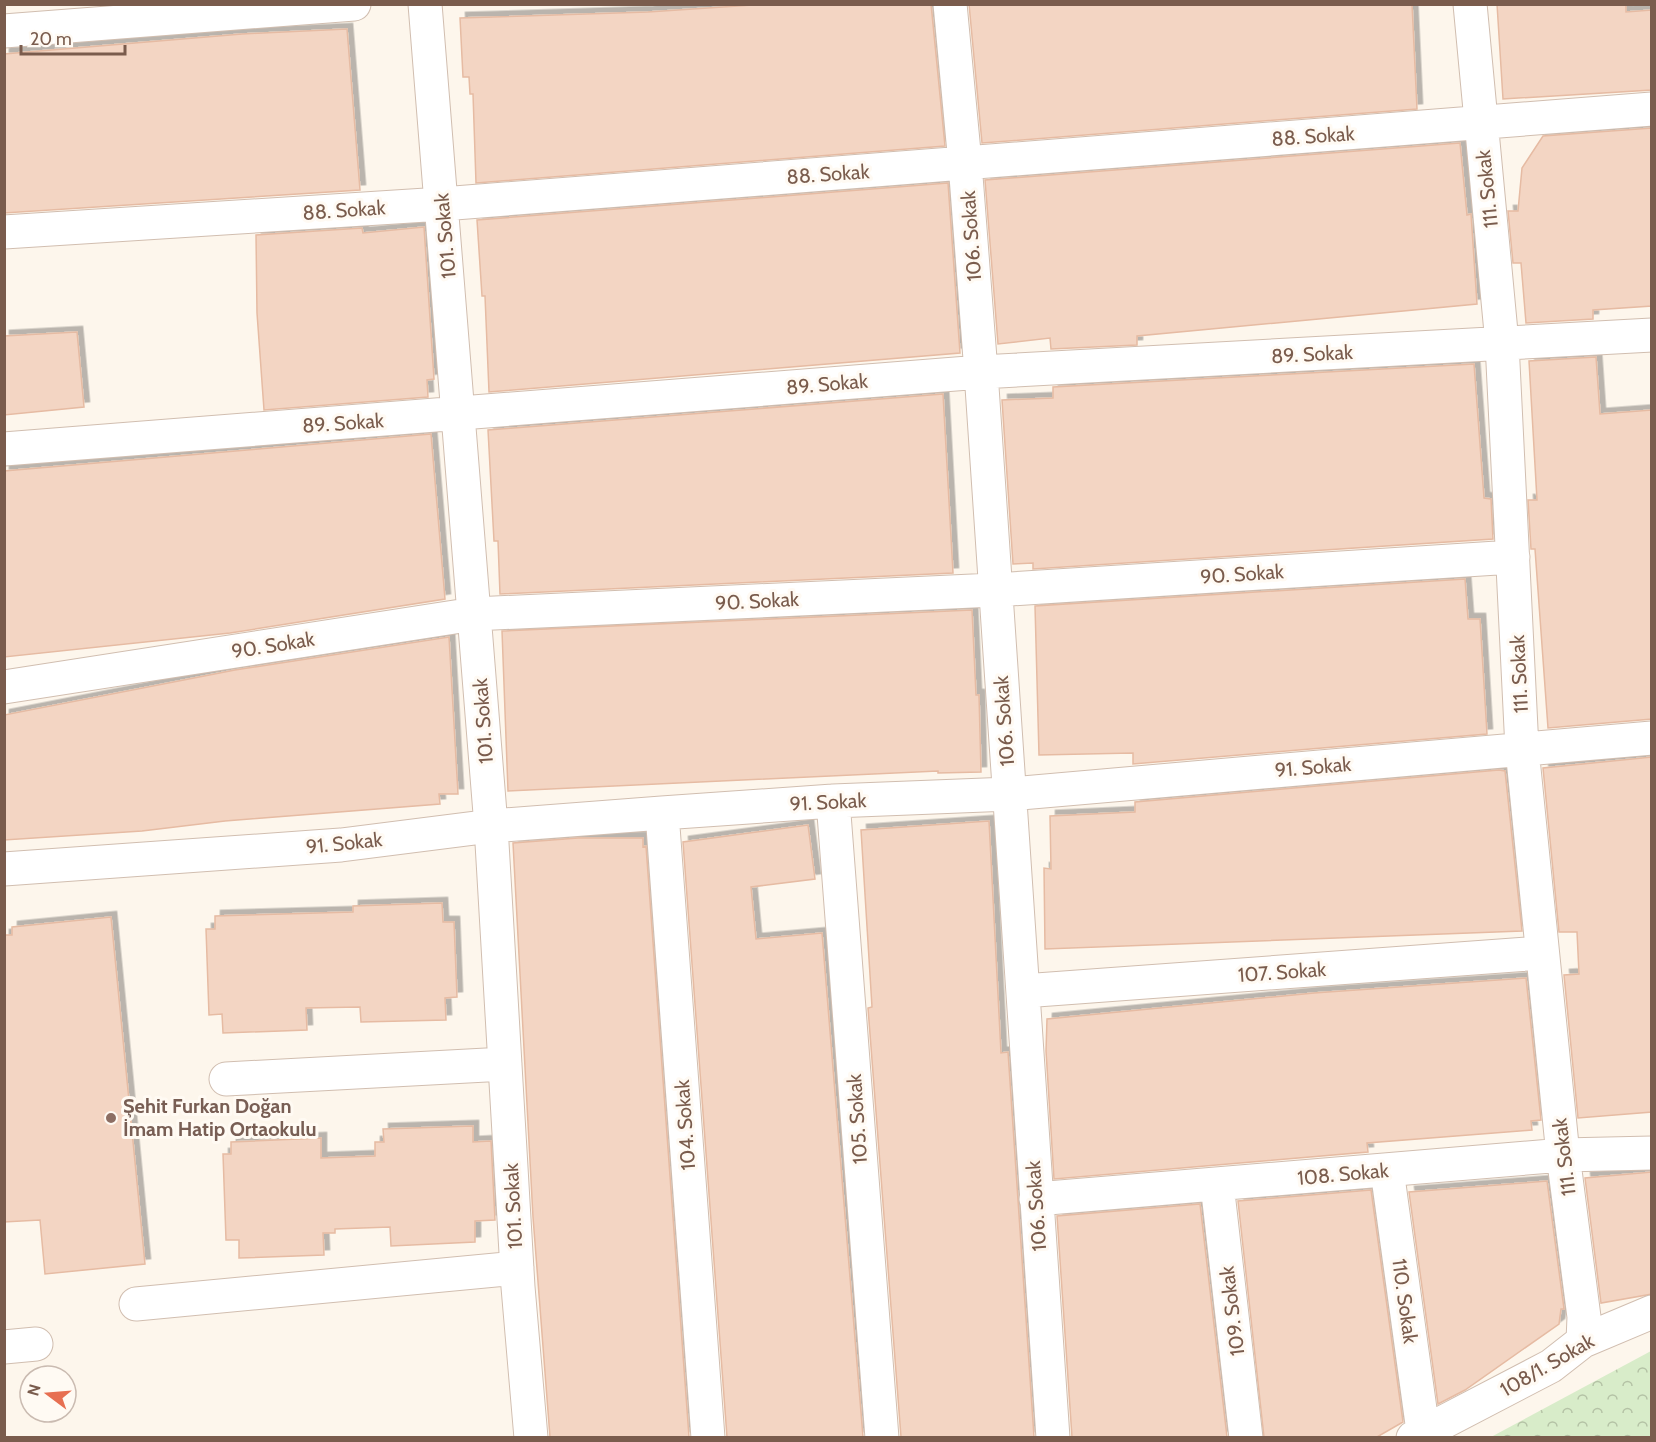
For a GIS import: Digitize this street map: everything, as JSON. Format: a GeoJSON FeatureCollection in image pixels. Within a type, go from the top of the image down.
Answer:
{"type":"FeatureCollection","features":[{"type":"Feature","properties":{"kind":"street"},"geometry":{"type":"LineString","coordinates":[[4,31],[354,4]]}},
{"type":"Feature","properties":{"kind":"street","name":"101. Sokak"},"geometry":{"type":"LineString","coordinates":[[425,4],[460,414],[491,826],[517,1268],[531,1437]]}},
{"type":"Feature","properties":{"kind":"street","name":"106. Sokak"},"geometry":{"type":"LineString","coordinates":[[950,4],[981,372],[1053,1437]]}},
{"type":"Feature","properties":{"kind":"street","name":"111. Sokak"},"geometry":{"type":"LineString","coordinates":[[1470,4],[1502,343],[1522,749],[1563,1155],[1584,1317],[1583,1341]]}},
{"type":"Feature","properties":{"kind":"street","name":"88. Sokak"},"geometry":{"type":"LineString","coordinates":[[4,232],[442,204],[1652,109]]}},
{"type":"Feature","properties":{"kind":"street","name":"89. Sokak"},"geometry":{"type":"LineString","coordinates":[[4,449],[981,372],[1652,335]]}},
{"type":"Feature","properties":{"kind":"street","name":"90. Sokak"},"geometry":{"type":"LineString","coordinates":[[4,687],[474,614],[994,590],[1513,557]]}},
{"type":"Feature","properties":{"kind":"street","name":"91. Sokak"},"geometry":{"type":"LineString","coordinates":[[4,869],[341,845],[491,826],[662,813],[833,801],[1010,794],[1652,738]]}},
{"type":"Feature","properties":{"kind":"street","name":"105. Sokak"},"geometry":{"type":"LineString","coordinates":[[833,801],[882,1437]]}},
{"type":"Feature","properties":{"kind":"street","name":"104. Sokak"},"geometry":{"type":"LineString","coordinates":[[662,813],[708,1437]]}},
{"type":"Feature","properties":{"kind":"street","name":"107. Sokak"},"geometry":{"type":"LineString","coordinates":[[1023,991],[1541,953]]}},
{"type":"Feature","properties":{"kind":"street"},"geometry":{"type":"LineString","coordinates":[[226,1079],[505,1064]]}},
{"type":"Feature","properties":{"kind":"street","name":"108. Sokak"},"geometry":{"type":"LineString","coordinates":[[1036,1199],[1563,1155],[1652,1153]]}},
{"type":"Feature","properties":{"kind":"street","name":"110. Sokak"},"geometry":{"type":"LineString","coordinates":[[1387,1170],[1418,1434]]}},
{"type":"Feature","properties":{"kind":"street","name":"109. Sokak"},"geometry":{"type":"LineString","coordinates":[[1217,1184],[1246,1437]]}},
{"type":"Feature","properties":{"kind":"street"},"geometry":{"type":"LineString","coordinates":[[136,1304],[517,1268]]}},
{"type":"Feature","properties":{"kind":"street","name":"108/1. Sokak"},"geometry":{"type":"LineString","coordinates":[[1418,1434],[1551,1366],[1583,1341],[1652,1312]]}},
{"type":"Feature","properties":{"kind":"green space"},"geometry":{"type":"Polygon","coordinates":[[[1651,1351],[1651,1437],[1491,1437],[1651,1351]]]}},
{"type":"Feature","properties":{"kind":"building"},"geometry":{"type":"Polygon","coordinates":[[[766,4],[931,4],[945,146],[476,183],[473,94],[470,94],[469,77],[463,77],[460,18],[648,12],[766,4]]]}},
{"type":"Feature","properties":{"kind":"building"},"geometry":{"type":"Polygon","coordinates":[[[969,4],[1412,4],[1417,109],[982,143],[969,4]]]}},
{"type":"Feature","properties":{"kind":"building"},"geometry":{"type":"Polygon","coordinates":[[[1497,4],[1626,4],[1626,12],[1652,10],[1652,90],[1503,99],[1497,4]]]}},
{"type":"Feature","properties":{"kind":"building"},"geometry":{"type":"Polygon","coordinates":[[[347,29],[360,190],[4,213],[4,54],[242,34],[347,29]]]}},
{"type":"Feature","properties":{"kind":"building"},"geometry":{"type":"Polygon","coordinates":[[[1652,128],[1652,306],[1593,310],[1593,319],[1526,323],[1521,263],[1513,263],[1508,211],[1518,211],[1522,168],[1543,136],[1652,128]]]}},
{"type":"Feature","properties":{"kind":"building"},"geometry":{"type":"Polygon","coordinates":[[[1460,143],[1467,215],[1471,214],[1477,304],[1137,336],[1137,345],[1051,349],[1050,338],[998,344],[985,180],[1460,143]]]}},
{"type":"Feature","properties":{"kind":"building"},"geometry":{"type":"Polygon","coordinates":[[[948,183],[960,353],[489,392],[485,296],[482,296],[477,220],[948,183]]]}},
{"type":"Feature","properties":{"kind":"building"},"geometry":{"type":"Polygon","coordinates":[[[424,227],[434,379],[427,380],[428,397],[264,410],[257,313],[256,235],[362,228],[363,233],[424,227]]]}},
{"type":"Feature","properties":{"kind":"building"},"geometry":{"type":"Polygon","coordinates":[[[77,332],[84,407],[4,415],[4,336],[77,332]]]}},
{"type":"Feature","properties":{"kind":"building"},"geometry":{"type":"Polygon","coordinates":[[[1596,357],[1600,414],[1652,410],[1652,719],[1548,728],[1535,549],[1531,549],[1528,500],[1537,500],[1529,361],[1596,357]]]}},
{"type":"Feature","properties":{"kind":"building"},"geometry":{"type":"Polygon","coordinates":[[[1474,364],[1484,498],[1491,499],[1493,539],[1033,569],[1033,563],[1013,564],[1002,400],[1053,398],[1053,387],[1474,364]]]}},
{"type":"Feature","properties":{"kind":"building"},"geometry":{"type":"Polygon","coordinates":[[[943,394],[953,573],[500,594],[498,541],[494,541],[488,430],[943,394]]]}},
{"type":"Feature","properties":{"kind":"building"},"geometry":{"type":"Polygon","coordinates":[[[431,434],[445,599],[230,633],[4,657],[4,471],[431,434]]]}},
{"type":"Feature","properties":{"kind":"building"},"geometry":{"type":"Polygon","coordinates":[[[1465,579],[1468,619],[1480,619],[1487,734],[1133,764],[1133,753],[1039,755],[1035,606],[1465,579]]]}},
{"type":"Feature","properties":{"kind":"building"},"geometry":{"type":"Polygon","coordinates":[[[972,610],[976,695],[979,695],[981,772],[938,773],[938,771],[508,791],[502,631],[972,610]]]}},
{"type":"Feature","properties":{"kind":"building"},"geometry":{"type":"Polygon","coordinates":[[[449,637],[458,794],[439,794],[440,804],[225,821],[142,831],[4,840],[4,715],[235,670],[449,637]]]}},
{"type":"Feature","properties":{"kind":"building"},"geometry":{"type":"Polygon","coordinates":[[[1652,757],[1652,1112],[1578,1118],[1564,975],[1579,974],[1577,932],[1559,932],[1543,768],[1652,757]]]}},
{"type":"Feature","properties":{"kind":"building"},"geometry":{"type":"Polygon","coordinates":[[[1505,771],[1522,931],[1045,949],[1044,868],[1051,869],[1050,816],[1135,812],[1135,802],[1505,771]]]}},
{"type":"Feature","properties":{"kind":"building"},"geometry":{"type":"Polygon","coordinates":[[[989,821],[1001,1053],[1008,1052],[1034,1437],[901,1437],[868,1008],[872,1007],[861,830],[989,821]]]}},
{"type":"Feature","properties":{"kind":"building"},"geometry":{"type":"Polygon","coordinates":[[[808,825],[815,879],[751,887],[756,939],[822,933],[863,1437],[727,1437],[683,842],[808,825]]]}},
{"type":"Feature","properties":{"kind":"building"},"geometry":{"type":"Polygon","coordinates":[[[578,838],[643,838],[643,847],[646,846],[689,1437],[550,1437],[533,1217],[513,843],[578,838]]]}},
{"type":"Feature","properties":{"kind":"building"},"geometry":{"type":"Polygon","coordinates":[[[442,903],[443,922],[454,922],[457,997],[445,998],[446,1020],[361,1022],[360,1007],[306,1008],[307,1030],[223,1033],[222,1014],[209,1015],[206,929],[215,929],[215,916],[353,912],[353,906],[442,903]]]}},
{"type":"Feature","properties":{"kind":"building"},"geometry":{"type":"Polygon","coordinates":[[[111,917],[145,1264],[45,1274],[40,1220],[4,1222],[4,935],[12,935],[12,927],[111,917]]]}},
{"type":"Feature","properties":{"kind":"building"},"geometry":{"type":"Polygon","coordinates":[[[1526,978],[1541,1120],[1531,1121],[1532,1130],[1367,1143],[1368,1152],[1054,1179],[1046,1051],[1047,1019],[1314,993],[1526,978]]]}},
{"type":"Feature","properties":{"kind":"building"},"geometry":{"type":"Polygon","coordinates":[[[473,1126],[473,1142],[491,1141],[495,1220],[475,1221],[475,1242],[391,1246],[390,1227],[335,1229],[335,1233],[323,1233],[324,1255],[239,1258],[239,1240],[226,1240],[223,1154],[231,1154],[231,1142],[321,1138],[321,1158],[375,1156],[375,1142],[384,1142],[383,1129],[473,1126]]]}},
{"type":"Feature","properties":{"kind":"building"},"geometry":{"type":"Polygon","coordinates":[[[1652,1172],[1652,1294],[1601,1303],[1585,1178],[1652,1172]]]}},
{"type":"Feature","properties":{"kind":"building"},"geometry":{"type":"Polygon","coordinates":[[[1547,1181],[1564,1309],[1561,1309],[1559,1324],[1465,1390],[1438,1404],[1409,1192],[1547,1181]]]}},
{"type":"Feature","properties":{"kind":"building"},"geometry":{"type":"Polygon","coordinates":[[[1371,1190],[1403,1422],[1377,1437],[1264,1437],[1238,1201],[1371,1190]]]}},
{"type":"Feature","properties":{"kind":"building"},"geometry":{"type":"Polygon","coordinates":[[[1200,1204],[1227,1437],[1072,1437],[1057,1216],[1200,1204]]]}},
{"type":"Feature","properties":{"kind":"place","name":"Şehit Furkan Doğan İmam Hatip Ortaokulu"},"geometry":{"type":"Point","coordinates":[111,1118]}}]}
